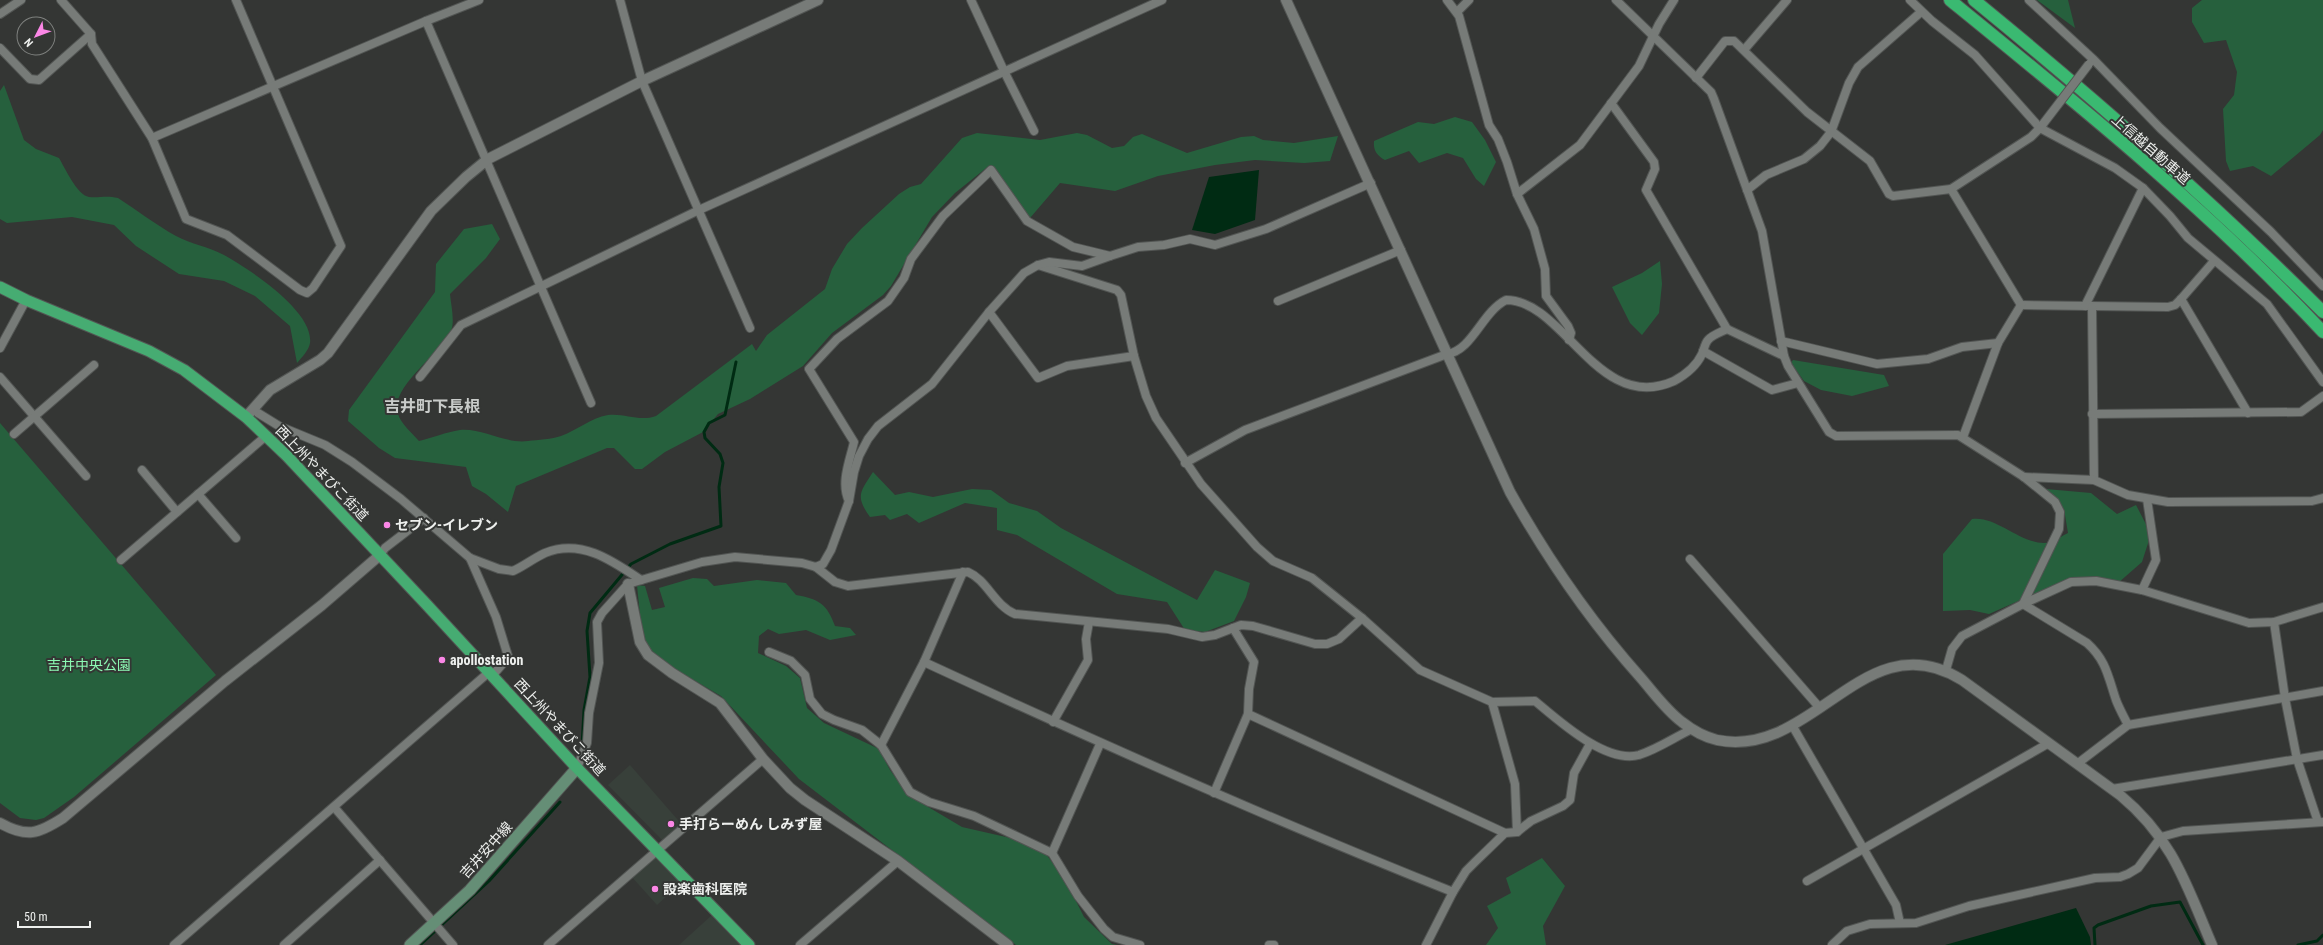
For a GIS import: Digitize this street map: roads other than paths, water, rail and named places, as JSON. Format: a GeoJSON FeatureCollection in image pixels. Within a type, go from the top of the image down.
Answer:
{"type":"FeatureCollection","features":[{"type":"Feature","properties":{"kind":"highway","name":"上信越自動車道"},"geometry":{"type":"LineString","coordinates":[[1950,0],[2092,117],[2190,203],[2323,332]]}},
{"type":"Feature","properties":{"kind":"highway","name":"上信越自動車道"},"geometry":{"type":"LineString","coordinates":[[1974,0],[2071,81],[2188,183],[2323,312]]}},
{"type":"Feature","properties":{"kind":"highway","name":"西上州やまびこ街道"},"geometry":{"type":"LineString","coordinates":[[0,287],[26,300],[150,351],[184,370],[246,417],[380,555],[577,768],[659,850],[749,945]]}},
{"type":"Feature","properties":{"kind":"main road","name":"吉井安中線"},"geometry":{"type":"LineString","coordinates":[[410,945],[435,924],[490,869],[577,768]]}},
{"type":"Feature","properties":{"kind":"street"},"geometry":{"type":"LineString","coordinates":[[61,0],[91,34],[92,44],[152,138],[186,219],[227,235],[300,290],[307,293],[314,288],[341,246],[236,0]]}},
{"type":"Feature","properties":{"kind":"street"},"geometry":{"type":"LineString","coordinates":[[152,138],[272,85],[479,0]]}},
{"type":"Feature","properties":{"kind":"street"},"geometry":{"type":"LineString","coordinates":[[620,0],[642,81],[700,210],[750,328]]}},
{"type":"Feature","properties":{"kind":"street"},"geometry":{"type":"LineString","coordinates":[[246,417],[270,390],[289,377],[299,374],[320,360],[332,349],[431,211],[466,177],[486,161],[527,138],[642,81],[818,0]]}},
{"type":"Feature","properties":{"kind":"street"},"geometry":{"type":"LineString","coordinates":[[971,0],[1034,131]]}},
{"type":"Feature","properties":{"kind":"street"},"geometry":{"type":"LineString","coordinates":[[420,377],[461,325],[700,210],[1162,0]]}},
{"type":"Feature","properties":{"kind":"street"},"geometry":{"type":"LineString","coordinates":[[1286,0],[1371,183],[1508,487],[1537,539],[1625,661],[1674,716],[1692,728],[1716,740],[1741,742],[1767,738],[1792,725],[1884,669],[1911,663],[1932,665],[1946,670],[2112,789],[2141,813],[2162,837],[2176,863],[2212,945]]}},
{"type":"Feature","properties":{"kind":"street"},"geometry":{"type":"LineString","coordinates":[[1447,0],[1457,12],[1489,125],[1507,162],[1517,194],[1534,229],[1545,269],[1546,296],[1568,326],[1570,333],[1569,340]]}},
{"type":"Feature","properties":{"kind":"street"},"geometry":{"type":"LineString","coordinates":[[1457,12],[1469,0]]}},
{"type":"Feature","properties":{"kind":"street"},"geometry":{"type":"LineString","coordinates":[[1616,0],[1655,36],[1711,92],[1762,231],[1784,356],[1798,383],[1831,435],[1958,435],[2024,477],[2054,502],[2060,512],[2059,529],[2022,604]]}},
{"type":"Feature","properties":{"kind":"street"},"geometry":{"type":"LineString","coordinates":[[1517,194],[1573,152],[1639,66],[1655,36],[1659,24],[1674,0]]}},
{"type":"Feature","properties":{"kind":"street"},"geometry":{"type":"LineString","coordinates":[[1744,50],[1787,0]]}},
{"type":"Feature","properties":{"kind":"street"},"geometry":{"type":"LineString","coordinates":[[1910,0],[1921,12],[1975,55],[2042,126],[2115,168],[2143,188],[2170,216],[2188,238],[2267,304],[2323,382]]}},
{"type":"Feature","properties":{"kind":"street"},"geometry":{"type":"LineString","coordinates":[[2028,0],[2160,128],[2271,232],[2323,286]]}},
{"type":"Feature","properties":{"kind":"street"},"geometry":{"type":"LineString","coordinates":[[0,14],[16,1]]}},
{"type":"Feature","properties":{"kind":"street"},"geometry":{"type":"LineString","coordinates":[[1747,190],[1766,175],[1804,159],[1820,146],[1831,132],[1849,84],[1858,67],[1921,12]]}},
{"type":"Feature","properties":{"kind":"street"},"geometry":{"type":"LineString","coordinates":[[426,21],[591,403]]}},
{"type":"Feature","properties":{"kind":"street"},"geometry":{"type":"LineString","coordinates":[[0,48],[30,79],[39,80],[91,34]]}},
{"type":"Feature","properties":{"kind":"street"},"geometry":{"type":"LineString","coordinates":[[1696,78],[1725,41],[1734,41],[1831,132],[1870,161],[1889,194],[1893,196],[1951,189],[2032,137],[2091,62]]}},
{"type":"Feature","properties":{"kind":"street"},"geometry":{"type":"LineString","coordinates":[[1611,103],[1654,162],[1655,169],[1646,190],[1727,329],[1784,356]]}},
{"type":"Feature","properties":{"kind":"street"},"geometry":{"type":"LineString","coordinates":[[849,501],[845,493],[845,484],[854,442],[809,369],[838,339],[888,301],[904,278],[911,259],[943,216],[991,170],[1027,222],[1073,247],[1110,256]]}},
{"type":"Feature","properties":{"kind":"street"},"geometry":{"type":"LineString","coordinates":[[816,567],[823,564],[831,550],[849,501],[854,472],[868,438],[878,426],[932,384],[989,312],[1024,273],[1038,265],[1049,262],[1082,266],[1138,247],[1164,245],[1190,239],[1214,244],[1266,229],[1371,183]]}},
{"type":"Feature","properties":{"kind":"street"},"geometry":{"type":"LineString","coordinates":[[2094,480],[2088,306],[2143,188]]}},
{"type":"Feature","properties":{"kind":"street"},"geometry":{"type":"LineString","coordinates":[[1951,189],[2021,304]]}},
{"type":"Feature","properties":{"kind":"street"},"geometry":{"type":"LineString","coordinates":[[1278,301],[1401,250]]}},
{"type":"Feature","properties":{"kind":"street"},"geometry":{"type":"LineString","coordinates":[[2021,304],[2168,307],[2181,299],[2214,261]]}},
{"type":"Feature","properties":{"kind":"street"},"geometry":{"type":"LineString","coordinates":[[1038,265],[1117,290],[1121,295],[1134,356],[1146,396],[1156,418],[1185,463],[1257,547],[1273,561],[1312,578],[1362,618],[1420,670],[1492,702],[1535,701],[1590,744],[1627,756],[1638,755],[1692,728]]}},
{"type":"Feature","properties":{"kind":"street"},"geometry":{"type":"LineString","coordinates":[[2181,299],[2248,413]]}},
{"type":"Feature","properties":{"kind":"street"},"geometry":{"type":"LineString","coordinates":[[0,348],[26,300]]}},
{"type":"Feature","properties":{"kind":"street"},"geometry":{"type":"LineString","coordinates":[[1185,463],[1245,430],[1448,354],[1456,353],[1464,347],[1481,322],[1506,300],[1512,300],[1533,308],[1606,373],[1624,383],[1650,387],[1662,386],[1676,380],[1691,369],[1703,351],[1708,340],[1727,329]]}},
{"type":"Feature","properties":{"kind":"street"},"geometry":{"type":"LineString","coordinates":[[1963,437],[1998,343],[2021,304]]}},
{"type":"Feature","properties":{"kind":"street"},"geometry":{"type":"LineString","coordinates":[[989,312],[1038,378],[1067,366],[1134,356]]}},
{"type":"Feature","properties":{"kind":"street"},"geometry":{"type":"LineString","coordinates":[[1781,341],[1877,364],[1928,359],[1962,347],[1998,343]]}},
{"type":"Feature","properties":{"kind":"street"},"geometry":{"type":"LineString","coordinates":[[1703,351],[1772,390],[1798,383]]}},
{"type":"Feature","properties":{"kind":"street"},"geometry":{"type":"LineString","coordinates":[[14,434],[94,365]]}},
{"type":"Feature","properties":{"kind":"street"},"geometry":{"type":"LineString","coordinates":[[0,377],[86,476]]}},
{"type":"Feature","properties":{"kind":"street"},"geometry":{"type":"LineString","coordinates":[[2092,414],[2301,412],[2323,396]]}},
{"type":"Feature","properties":{"kind":"street"},"geometry":{"type":"LineString","coordinates":[[258,413],[279,426],[325,445],[352,462],[424,518],[470,558],[484,565],[513,572],[544,553],[557,549],[583,549],[611,560],[640,580]]}},
{"type":"Feature","properties":{"kind":"street"},"geometry":{"type":"LineString","coordinates":[[121,560],[266,436]]}},
{"type":"Feature","properties":{"kind":"street"},"geometry":{"type":"LineString","coordinates":[[142,470],[177,512]]}},
{"type":"Feature","properties":{"kind":"street"},"geometry":{"type":"LineString","coordinates":[[2024,477],[2094,480],[2112,489],[2147,499],[2168,502],[2312,501],[2323,498]]}},
{"type":"Feature","properties":{"kind":"street"},"geometry":{"type":"LineString","coordinates":[[198,494],[236,538]]}},
{"type":"Feature","properties":{"kind":"street"},"geometry":{"type":"LineString","coordinates":[[2142,590],[2156,560],[2147,499]]}},
{"type":"Feature","properties":{"kind":"street"},"geometry":{"type":"LineString","coordinates":[[0,823],[14,831],[29,832],[43,830],[63,818],[226,681],[322,605],[380,555],[384,548],[424,518]]}},
{"type":"Feature","properties":{"kind":"street"},"geometry":{"type":"LineString","coordinates":[[577,768],[587,743],[589,713],[599,663],[597,622],[602,613],[628,584],[702,562],[735,557],[802,563],[816,567],[835,582],[848,586],[964,572],[976,576],[1005,610],[1015,614],[1047,615],[1089,622],[1168,629],[1202,637],[1241,625],[1253,626],[1316,644],[1327,644],[1339,639],[1362,618]]}},
{"type":"Feature","properties":{"kind":"street"},"geometry":{"type":"LineString","coordinates":[[174,945],[506,660],[508,656],[496,617],[470,558]]}},
{"type":"Feature","properties":{"kind":"street"},"geometry":{"type":"LineString","coordinates":[[1690,559],[1820,707]]}},
{"type":"Feature","properties":{"kind":"street"},"geometry":{"type":"LineString","coordinates":[[881,745],[924,662],[964,572]]}},
{"type":"Feature","properties":{"kind":"street"},"geometry":{"type":"LineString","coordinates":[[1946,670],[1952,650],[1962,636],[2022,604],[2071,582],[2096,581],[2142,590],[2236,620],[2259,624],[2274,622],[2323,607]]}},
{"type":"Feature","properties":{"kind":"street"},"geometry":{"type":"LineString","coordinates":[[628,584],[640,642],[648,655],[672,673],[720,703],[763,759],[790,788],[805,800],[898,861],[1008,945]]}},
{"type":"Feature","properties":{"kind":"street"},"geometry":{"type":"LineString","coordinates":[[2022,604],[2087,642],[2096,651],[2105,664],[2116,701],[2128,725]]}},
{"type":"Feature","properties":{"kind":"street"},"geometry":{"type":"LineString","coordinates":[[1053,722],[1088,660],[1086,639],[1089,622]]}},
{"type":"Feature","properties":{"kind":"street"},"geometry":{"type":"LineString","coordinates":[[1832,945],[1847,931],[1870,924],[1916,923],[1969,906],[2095,878],[2128,874],[2138,868],[2162,837],[2183,831],[2320,822],[2297,759],[2285,698],[2274,622]]}},
{"type":"Feature","properties":{"kind":"street"},"geometry":{"type":"LineString","coordinates":[[1214,793],[1248,714],[1249,689],[1254,662],[1233,628]]}},
{"type":"Feature","properties":{"kind":"street"},"geometry":{"type":"LineString","coordinates":[[769,652],[791,661],[805,675],[810,699],[822,714],[862,730],[881,745],[910,792],[929,802],[974,816],[1052,853],[1078,896],[1104,929],[1113,937],[1140,945]]}},
{"type":"Feature","properties":{"kind":"street"},"geometry":{"type":"LineString","coordinates":[[924,662],[1100,744],[1322,840],[1453,892]]}},
{"type":"Feature","properties":{"kind":"street"},"geometry":{"type":"LineString","coordinates":[[2077,764],[2128,725],[2323,691]]}},
{"type":"Feature","properties":{"kind":"street"},"geometry":{"type":"LineString","coordinates":[[1492,702],[1514,784],[1517,832]]}},
{"type":"Feature","properties":{"kind":"street"},"geometry":{"type":"LineString","coordinates":[[1248,714],[1505,833],[1517,832],[1531,821],[1563,806],[1570,800],[1574,773],[1590,744]]}},
{"type":"Feature","properties":{"kind":"street"},"geometry":{"type":"LineString","coordinates":[[1792,725],[1896,905],[1900,923]]}},
{"type":"Feature","properties":{"kind":"street"},"geometry":{"type":"LineString","coordinates":[[1807,881],[2049,743]]}},
{"type":"Feature","properties":{"kind":"street"},"geometry":{"type":"LineString","coordinates":[[1052,853],[1100,744]]}},
{"type":"Feature","properties":{"kind":"street"},"geometry":{"type":"LineString","coordinates":[[2112,789],[2323,756]]}},
{"type":"Feature","properties":{"kind":"street"},"geometry":{"type":"LineString","coordinates":[[548,945],[557,942],[763,759]]}},
{"type":"Feature","properties":{"kind":"street"},"geometry":{"type":"LineString","coordinates":[[334,807],[453,945]]}},
{"type":"Feature","properties":{"kind":"street"},"geometry":{"type":"LineString","coordinates":[[1426,945],[1453,892],[1466,871],[1505,833]]}},
{"type":"Feature","properties":{"kind":"street"},"geometry":{"type":"LineString","coordinates":[[284,945],[380,860]]}},
{"type":"Feature","properties":{"kind":"street"},"geometry":{"type":"LineString","coordinates":[[800,945],[898,861]]}},
{"type":"Feature","properties":{"kind":"street"},"geometry":{"type":"LineString","coordinates":[[1269,945],[1274,945]]}},
{"type":"Feature","properties":{"kind":"waterway"},"geometry":{"type":"LineString","coordinates":[[582,746],[584,710],[590,677],[587,631],[590,613],[631,564],[670,544],[721,526],[719,487],[723,463],[720,454],[705,438],[704,432],[709,423],[725,415],[736,362]]}},
{"type":"Feature","properties":{"kind":"waterway"},"geometry":{"type":"LineString","coordinates":[[420,945],[489,881],[560,802]]}},
{"type":"Feature","properties":{"kind":"waterway"},"geometry":{"type":"LineString","coordinates":[[2095,945],[2094,928],[2098,925],[2151,906],[2180,902],[2203,945]]}},
{"type":"Feature","properties":{"kind":"waterway"},"geometry":{"type":"LineString","coordinates":[[2298,945],[2317,941],[2323,935]]}},
{"type":"Feature","properties":{"kind":"place","name":"セブン-イレブン"},"geometry":{"type":"Point","coordinates":[387,525]}},
{"type":"Feature","properties":{"kind":"place","name":"apollostation"},"geometry":{"type":"Point","coordinates":[442,660]}},
{"type":"Feature","properties":{"kind":"place","name":"手打らーめん しみず屋"},"geometry":{"type":"Point","coordinates":[671,824]}},
{"type":"Feature","properties":{"kind":"place","name":"設楽歯科医院"},"geometry":{"type":"Point","coordinates":[655,889]}},
{"type":"Feature","properties":{"kind":"district","name":"吉井町下長根"},"geometry":{"type":"Point","coordinates":[432,406]}},
{"type":"Feature","properties":{"kind":"park label","name":"吉井中央公園"},"geometry":{"type":"Point","coordinates":[89,665]}}]}
